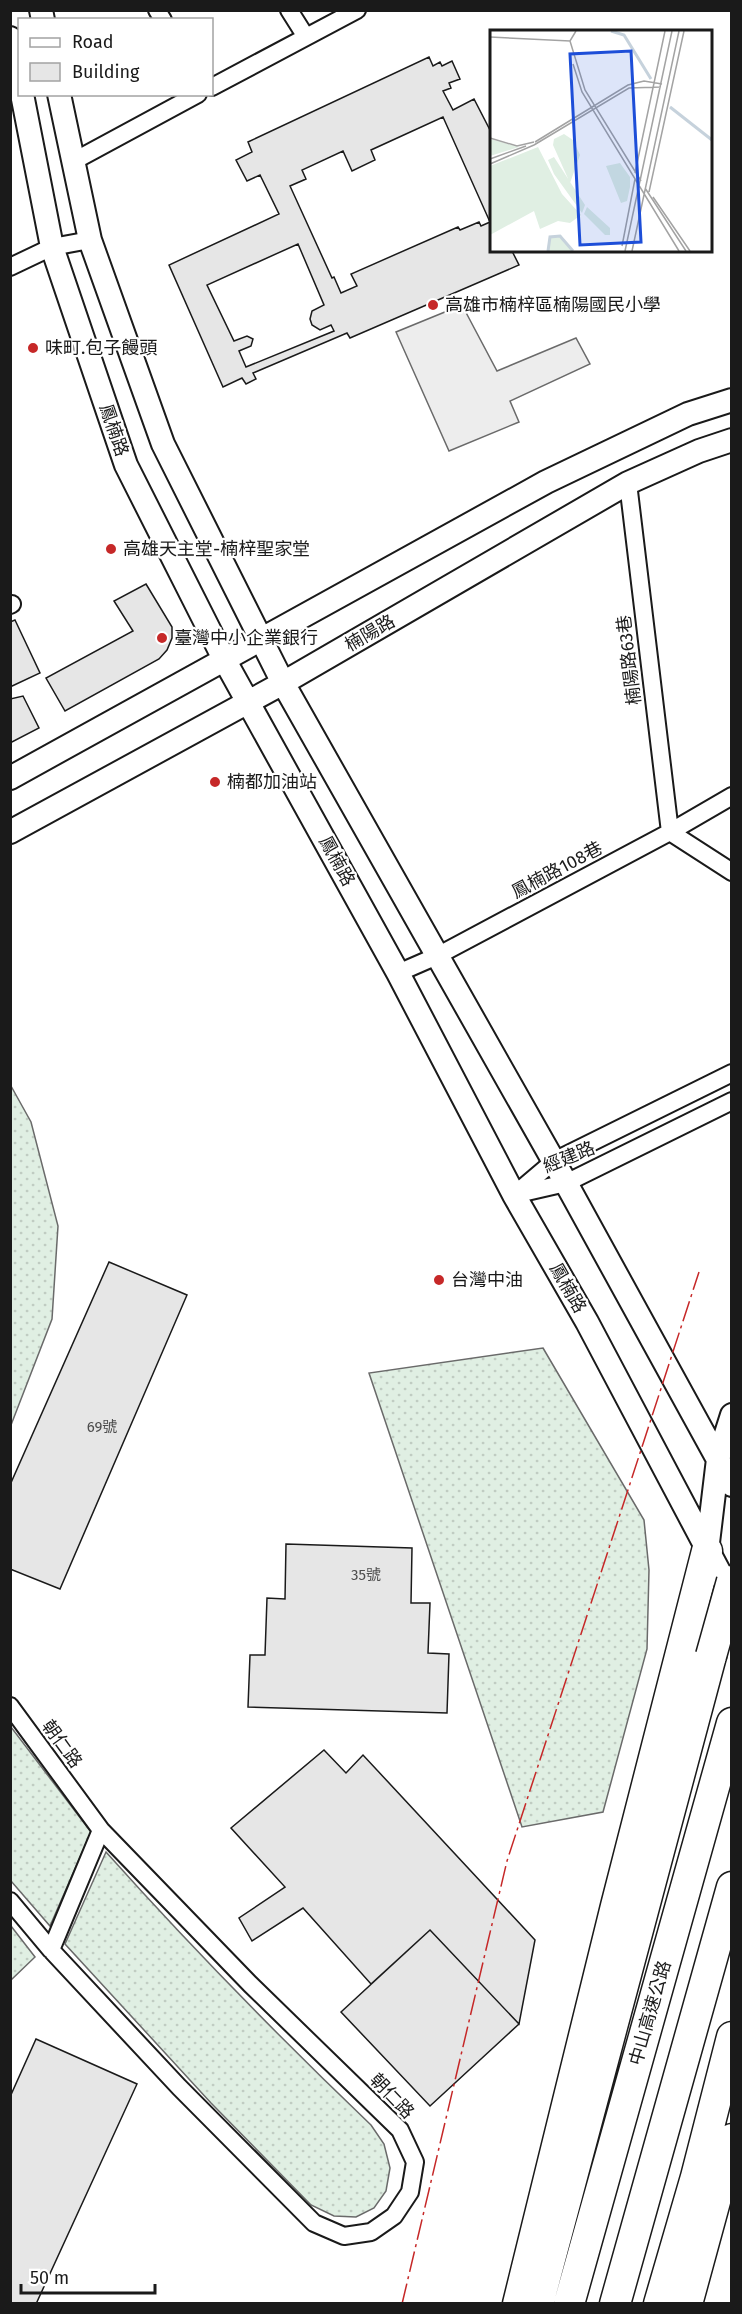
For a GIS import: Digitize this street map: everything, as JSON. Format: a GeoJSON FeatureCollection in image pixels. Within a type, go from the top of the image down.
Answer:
{"type":"FeatureCollection","features":[{"type":"Feature","properties":{"kind":"highway"},"geometry":{"type":"LineString","coordinates":[[518,2304],[618,1895],[707,1551]]}},
{"type":"Feature","properties":{"kind":"highway"},"geometry":{"type":"LineString","coordinates":[[538,2304],[732,1581]]}},
{"type":"Feature","properties":{"kind":"highway","name":"中山高速公路"},"geometry":{"type":"LineString","coordinates":[[569,2304],[732,1723]]}},
{"type":"Feature","properties":{"kind":"highway"},"geometry":{"type":"LineString","coordinates":[[615,2304],[732,1887]]}},
{"type":"Feature","properties":{"kind":"highway"},"geometry":{"type":"LineString","coordinates":[[659,2304],[696,2176],[732,2037]]}},
{"type":"Feature","properties":{"kind":"highway"},"geometry":{"type":"LineString","coordinates":[[687,2304],[732,2139]]}},
{"type":"Feature","properties":{"kind":"highway"},"geometry":{"type":"LineString","coordinates":[[719,2182],[732,2150]]}},
{"type":"Feature","properties":{"kind":"main road"},"geometry":{"type":"LineString","coordinates":[[10,38],[18,75]]}},
{"type":"Feature","properties":{"kind":"main road","name":"鳳楠路"},"geometry":{"type":"LineString","coordinates":[[22,96],[52,247],[126,465],[224,659],[398,973],[514,1195],[587,1322],[732,1596]]}},
{"type":"Feature","properties":{"kind":"main road"},"geometry":{"type":"LineString","coordinates":[[59,96],[90,240],[163,444],[283,683],[554,1161],[732,1485]]}},
{"type":"Feature","properties":{"kind":"main road"},"geometry":{"type":"LineString","coordinates":[[10,778],[546,482],[688,414],[732,400]]}},
{"type":"Feature","properties":{"kind":"main road","name":"楠陽路"},"geometry":{"type":"LineString","coordinates":[[10,832],[283,683],[627,483],[699,451],[732,440]]}},
{"type":"Feature","properties":{"kind":"main road"},"geometry":{"type":"LineString","coordinates":[[707,1551],[718,1459],[732,1415]]}},
{"type":"Feature","properties":{"kind":"street"},"geometry":{"type":"LineString","coordinates":[[289,10],[306,37]]}},
{"type":"Feature","properties":{"kind":"street"},"geometry":{"type":"LineString","coordinates":[[213,86],[357,10]]}},
{"type":"Feature","properties":{"kind":"street"},"geometry":{"type":"LineString","coordinates":[[74,161],[194,96]]}},
{"type":"Feature","properties":{"kind":"street"},"geometry":{"type":"LineString","coordinates":[[10,267],[52,247],[90,240]]}},
{"type":"Feature","properties":{"kind":"street","name":"楠陽路63巷"},"geometry":{"type":"LineString","coordinates":[[627,483],[670,832]]}},
{"type":"Feature","properties":{"kind":"street","name":"鳳楠路108巷"},"geometry":{"type":"LineString","coordinates":[[398,973],[437,956],[670,832],[732,796]]}},
{"type":"Feature","properties":{"kind":"street"},"geometry":{"type":"LineString","coordinates":[[670,832],[732,872]]}},
{"type":"Feature","properties":{"kind":"street","name":"經建路"},"geometry":{"type":"LineString","coordinates":[[514,1195],[554,1161],[732,1073]]}},
{"type":"Feature","properties":{"kind":"street","name":"經建路"},"geometry":{"type":"LineString","coordinates":[[514,1195],[566,1183],[732,1101]]}},
{"type":"Feature","properties":{"kind":"street","name":"朝仁路"},"geometry":{"type":"LineString","coordinates":[[10,1706],[101,1830],[250,1984],[400,2130],[415,2162],[410,2192],[394,2216],[371,2232],[344,2236],[314,2223],[179,2087],[51,1950],[10,1901]]}},
{"type":"Feature","properties":{"kind":"street"},"geometry":{"type":"LineString","coordinates":[[51,1950],[101,1830]]}},
{"type":"Feature","properties":{"kind":"green space"},"geometry":{"type":"Polygon","coordinates":[[[11,1086],[31,1122],[58,1226],[52,1319],[11,1425],[11,1086]]]}},
{"type":"Feature","properties":{"kind":"green space"},"geometry":{"type":"Polygon","coordinates":[[[543,1348],[644,1520],[649,1570],[647,1649],[603,1812],[522,1827],[369,1373],[543,1348]]]}},
{"type":"Feature","properties":{"kind":"green space"},"geometry":{"type":"Polygon","coordinates":[[[11,1727],[91,1832],[50,1926],[11,1881],[11,1727]]]}},
{"type":"Feature","properties":{"kind":"green space"},"geometry":{"type":"Polygon","coordinates":[[[106,1852],[236,1991],[371,2125],[384,2144],[390,2168],[386,2191],[374,2208],[356,2217],[334,2216],[311,2205],[211,2103],[65,1944],[106,1852]]]}},
{"type":"Feature","properties":{"kind":"green space"},"geometry":{"type":"Polygon","coordinates":[[[11,1926],[35,1957],[11,1980],[11,1926]]]}},
{"type":"Feature","properties":{"kind":"shaded area"},"geometry":{"type":"Polygon","coordinates":[[[462,305],[497,371],[576,338],[590,364],[510,401],[519,422],[449,451],[396,332],[462,305]]]}},
{"type":"Feature","properties":{"kind":"building"},"geometry":{"type":"Polygon","coordinates":[[[429,57],[433,66],[440,62],[442,66],[452,61],[460,79],[449,83],[451,88],[443,91],[453,110],[474,99],[490,130],[490,222],[490,252],[514,252],[519,265],[350,338],[347,333],[253,373],[256,379],[246,384],[242,378],[223,387],[169,265],[279,214],[260,175],[247,181],[236,160],[252,152],[248,142],[429,57]],[[443,117],[371,150],[375,160],[352,171],[343,151],[302,170],[306,179],[290,186],[341,293],[357,286],[351,274],[458,227],[460,230],[479,222],[481,226],[490,222],[443,117]],[[298,244],[207,285],[234,341],[247,336],[253,339],[251,346],[239,351],[246,367],[334,331],[331,325],[320,330],[312,325],[310,319],[312,311],[324,305],[298,244]]]}},
{"type":"Feature","properties":{"kind":"building"},"geometry":{"type":"Polygon","coordinates":[[[146,584],[172,627],[172,638],[167,650],[159,659],[65,711],[46,678],[133,631],[114,601],[146,584]]]}},
{"type":"Feature","properties":{"kind":"building"},"geometry":{"type":"Polygon","coordinates":[[[15,620],[40,673],[10,687],[10,622],[15,620]]]}},
{"type":"Feature","properties":{"kind":"building"},"geometry":{"type":"Polygon","coordinates":[[[23,696],[39,728],[10,743],[10,699],[23,696]]]}},
{"type":"Feature","properties":{"kind":"building"},"geometry":{"type":"Polygon","coordinates":[[[109,1262],[187,1295],[60,1589],[10,1569],[10,1485],[109,1262]]]}},
{"type":"Feature","properties":{"kind":"building"},"geometry":{"type":"Polygon","coordinates":[[[286,1544],[412,1548],[411,1603],[430,1603],[428,1653],[449,1654],[447,1713],[248,1707],[250,1655],[265,1655],[267,1598],[285,1599],[286,1544]]]}},
{"type":"Feature","properties":{"kind":"building"},"geometry":{"type":"Polygon","coordinates":[[[324,1750],[346,1773],[363,1755],[535,1940],[519,2024],[430,1930],[371,1984],[303,1908],[252,1941],[239,1918],[285,1887],[231,1828],[324,1750]]]}},
{"type":"Feature","properties":{"kind":"building"},"geometry":{"type":"Polygon","coordinates":[[[430,1930],[519,2024],[430,2106],[341,2012],[430,1930]]]}},
{"type":"Feature","properties":{"kind":"building"},"geometry":{"type":"Polygon","coordinates":[[[36,2039],[137,2084],[36,2304],[10,2304],[10,2097],[36,2039]]]}},
{"type":"Feature","properties":{"kind":"power"},"geometry":{"type":"LineString","coordinates":[[402,2304],[507,1861],[699,1272]]}},
{"type":"Feature","properties":{"kind":"place","name":"高雄市楠梓區楠陽國民小學"},"geometry":{"type":"Point","coordinates":[433,305]}},
{"type":"Feature","properties":{"kind":"place","name":"味町.包子饅頭"},"geometry":{"type":"Point","coordinates":[33,348]}},
{"type":"Feature","properties":{"kind":"place","name":"高雄天主堂-楠梓聖家堂"},"geometry":{"type":"Point","coordinates":[111,549]}},
{"type":"Feature","properties":{"kind":"place","name":"臺灣中小企業銀行"},"geometry":{"type":"Point","coordinates":[162,638]}},
{"type":"Feature","properties":{"kind":"place","name":"楠都加油站"},"geometry":{"type":"Point","coordinates":[215,782]}},
{"type":"Feature","properties":{"kind":"place","name":"台灣中油"},"geometry":{"type":"Point","coordinates":[439,1280]}}]}
